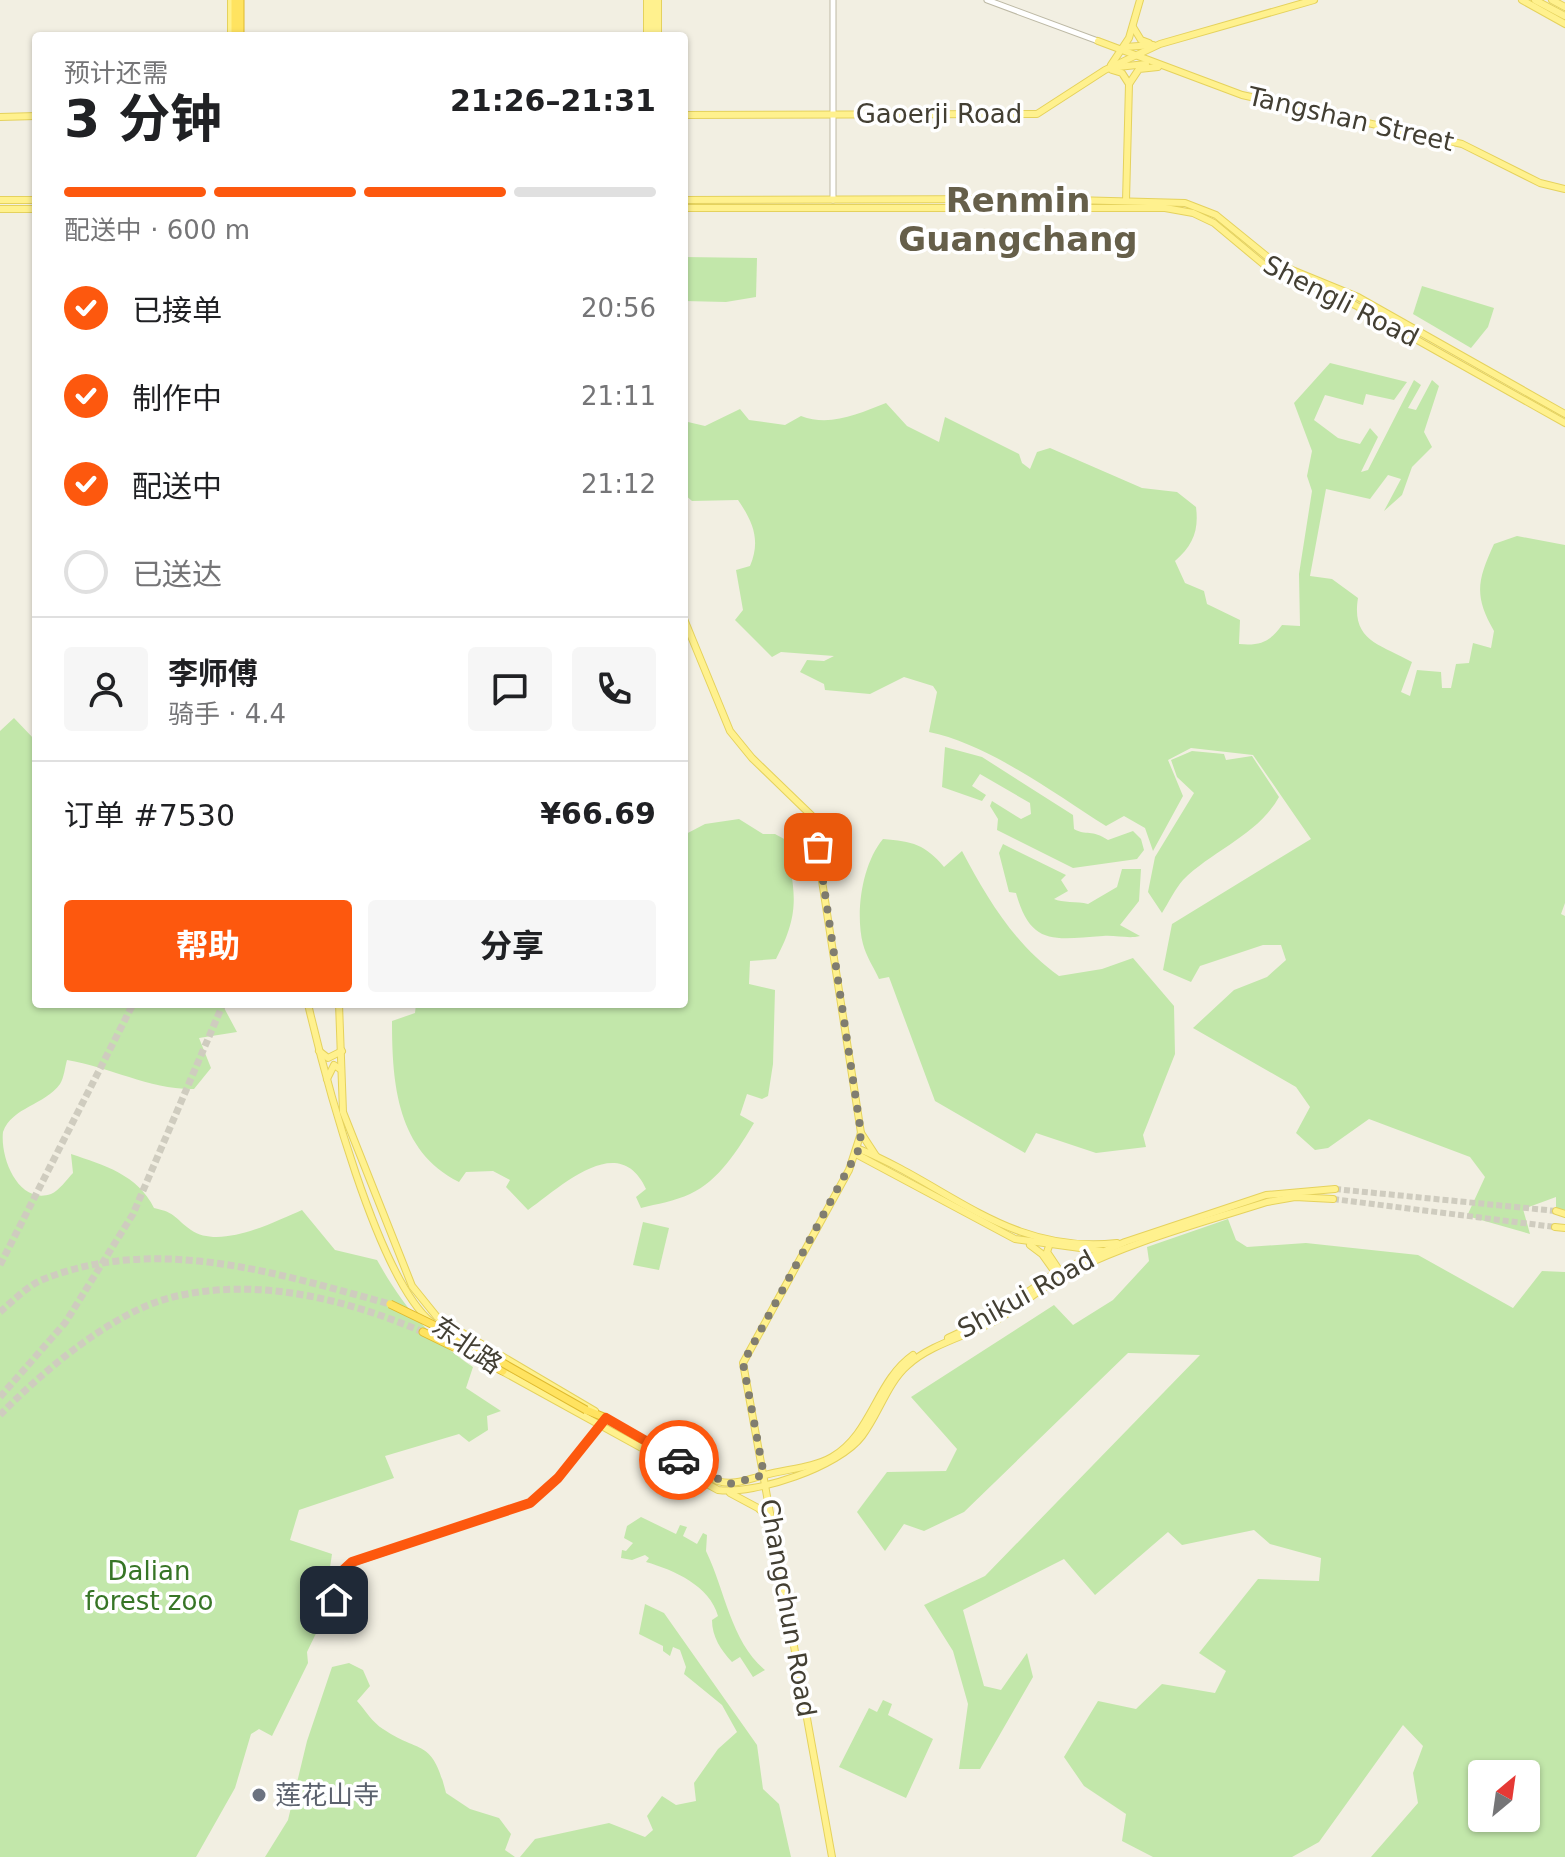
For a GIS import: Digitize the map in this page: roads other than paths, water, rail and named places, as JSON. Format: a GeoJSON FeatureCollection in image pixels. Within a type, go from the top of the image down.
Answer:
{"type":"FeatureCollection","features":[{"type":"Feature","properties":{"kind":"highway"},"geometry":{"type":"LineString","coordinates":[[237,0],[238,32]]}},
{"type":"Feature","properties":{"kind":"highway"},"geometry":{"type":"LineString","coordinates":[[390,1304],[448,1332],[603,1422]]}},
{"type":"Feature","properties":{"kind":"highway"},"geometry":{"type":"LineString","coordinates":[[423,1332],[503,1371]]}},
{"type":"Feature","properties":{"kind":"main road"},"geometry":{"type":"LineString","coordinates":[[652,0],[653,32]]}},
{"type":"Feature","properties":{"kind":"main road"},"geometry":{"type":"LineString","coordinates":[[1105,70],[1124,49],[1140,0]]}},
{"type":"Feature","properties":{"kind":"main road","name":"Gaoerji Road"},"geometry":{"type":"LineString","coordinates":[[688,115],[1037,114],[1143,49],[1314,0]]}},
{"type":"Feature","properties":{"kind":"main road"},"geometry":{"type":"LineString","coordinates":[[1522,0],[1565,24]]}},
{"type":"Feature","properties":{"kind":"main road"},"geometry":{"type":"LineString","coordinates":[[1535,0],[1565,16]]}},
{"type":"Feature","properties":{"kind":"main road"},"geometry":{"type":"LineString","coordinates":[[1552,0],[1565,7]]}},
{"type":"Feature","properties":{"kind":"main road"},"geometry":{"type":"LineString","coordinates":[[1133,27],[1141,40],[1160,44]]}},
{"type":"Feature","properties":{"kind":"main road"},"geometry":{"type":"LineString","coordinates":[[1133,27],[1143,49],[1166,67]]}},
{"type":"Feature","properties":{"kind":"main road"},"geometry":{"type":"LineString","coordinates":[[1098,41],[1112,54],[1105,70]]}},
{"type":"Feature","properties":{"kind":"main road","name":"Tangshan Street"},"geometry":{"type":"LineString","coordinates":[[1098,41],[1264,101],[1462,144],[1540,183],[1565,189]]}},
{"type":"Feature","properties":{"kind":"main road"},"geometry":{"type":"LineString","coordinates":[[1124,49],[1143,49]]}},
{"type":"Feature","properties":{"kind":"main road"},"geometry":{"type":"LineString","coordinates":[[1105,70],[1138,64],[1166,67]]}},
{"type":"Feature","properties":{"kind":"main road"},"geometry":{"type":"LineString","coordinates":[[1126,201],[1129,84],[1139,69],[1166,67]]}},
{"type":"Feature","properties":{"kind":"main road"},"geometry":{"type":"LineString","coordinates":[[1105,70],[1122,73],[1129,84]]}},
{"type":"Feature","properties":{"kind":"main road"},"geometry":{"type":"LineString","coordinates":[[0,117],[32,116]]}},
{"type":"Feature","properties":{"kind":"main road"},"geometry":{"type":"LineString","coordinates":[[0,200],[32,200]]}},
{"type":"Feature","properties":{"kind":"main road","name":"Shengli Road"},"geometry":{"type":"LineString","coordinates":[[688,200],[1170,201],[1211,213],[1275,263],[1358,297],[1565,414]]}},
{"type":"Feature","properties":{"kind":"main road","name":"Shengli Road"},"geometry":{"type":"LineString","coordinates":[[688,208],[1170,208],[1214,223],[1268,268],[1355,305],[1565,423]]}},
{"type":"Feature","properties":{"kind":"main road"},"geometry":{"type":"LineString","coordinates":[[0,209],[32,209]]}},
{"type":"Feature","properties":{"kind":"main road","name":"Changchun Road"},"geometry":{"type":"LineString","coordinates":[[688,629],[730,731],[740,745],[812,816],[861,1133],[858,1151],[849,1170],[743,1363],[832,1857]]}},
{"type":"Feature","properties":{"kind":"main road","name":"东北路"},"geometry":{"type":"LineString","coordinates":[[309,1008],[327,1079],[362,1185],[401,1282],[428,1320],[503,1371],[717,1481],[729,1484],[765,1479]]}},
{"type":"Feature","properties":{"kind":"main road","name":"东北路"},"geometry":{"type":"LineString","coordinates":[[339,1008],[343,1112],[390,1240],[423,1302],[451,1326],[603,1422],[718,1490],[739,1496],[773,1522]]}},
{"type":"Feature","properties":{"kind":"main road"},"geometry":{"type":"LineString","coordinates":[[319,1051],[328,1058],[342,1051]]}},
{"type":"Feature","properties":{"kind":"main road"},"geometry":{"type":"LineString","coordinates":[[327,1079],[334,1065],[341,1071]]}},
{"type":"Feature","properties":{"kind":"main road"},"geometry":{"type":"LineString","coordinates":[[861,1133],[876,1156]]}},
{"type":"Feature","properties":{"kind":"main road"},"geometry":{"type":"LineString","coordinates":[[858,1151],[876,1156],[1017,1233],[1049,1241],[1125,1242]]}},
{"type":"Feature","properties":{"kind":"main road"},"geometry":{"type":"LineString","coordinates":[[858,1151],[1027,1243],[1061,1273]]}},
{"type":"Feature","properties":{"kind":"main road"},"geometry":{"type":"LineString","coordinates":[[849,1170],[865,1157]]}},
{"type":"Feature","properties":{"kind":"main road","name":"Shikui Road"},"geometry":{"type":"LineString","coordinates":[[765,1479],[835,1455],[857,1434],[892,1375],[905,1361],[989,1319],[1061,1273],[1104,1251],[1266,1195],[1335,1189]]}},
{"type":"Feature","properties":{"kind":"main road","name":"Shikui Road"},"geometry":{"type":"LineString","coordinates":[[1061,1273],[1267,1202],[1295,1197],[1333,1199]]}},
{"type":"Feature","properties":{"kind":"main road"},"geometry":{"type":"LineString","coordinates":[[1556,1211],[1565,1214]]}},
{"type":"Feature","properties":{"kind":"main road"},"geometry":{"type":"LineString","coordinates":[[1555,1227],[1565,1228]]}},
{"type":"Feature","properties":{"kind":"main road"},"geometry":{"type":"LineString","coordinates":[[1027,1243],[1121,1250]]}},
{"type":"Feature","properties":{"kind":"main road"},"geometry":{"type":"LineString","coordinates":[[1049,1246],[1047,1252],[1061,1273]]}},
{"type":"Feature","properties":{"kind":"main road"},"geometry":{"type":"LineString","coordinates":[[1061,1273],[1070,1258],[1065,1248]]}},
{"type":"Feature","properties":{"kind":"main road"},"geometry":{"type":"LineString","coordinates":[[718,1490],[733,1492],[765,1479]]}},
{"type":"Feature","properties":{"kind":"street"},"geometry":{"type":"LineString","coordinates":[[833,0],[833,200]]}},
{"type":"Feature","properties":{"kind":"street"},"geometry":{"type":"LineString","coordinates":[[987,0],[1098,41]]}},
{"type":"Feature","properties":{"kind":"street"},"geometry":{"type":"LineString","coordinates":[[331,1615],[339,1574],[347,1565],[537,1499],[603,1422]]}},
{"type":"Feature","properties":{"kind":"tunnel"},"geometry":{"type":"LineString","coordinates":[[0,1265],[131,1008]]}},
{"type":"Feature","properties":{"kind":"tunnel"},"geometry":{"type":"LineString","coordinates":[[0,1397],[65,1323],[133,1214],[221,1008]]}},
{"type":"Feature","properties":{"kind":"tunnel"},"geometry":{"type":"LineString","coordinates":[[1335,1189],[1556,1211]]}},
{"type":"Feature","properties":{"kind":"tunnel"},"geometry":{"type":"LineString","coordinates":[[1333,1199],[1555,1227]]}},
{"type":"Feature","properties":{"kind":"tunnel"},"geometry":{"type":"LineString","coordinates":[[0,1312],[26,1289],[44,1279],[87,1266],[131,1260],[174,1259],[262,1271],[390,1304]]}},
{"type":"Feature","properties":{"kind":"tunnel"},"geometry":{"type":"LineString","coordinates":[[0,1415],[78,1346],[124,1317],[169,1298],[233,1289],[298,1294],[362,1309],[423,1332]]}},
{"type":"Feature","properties":{"kind":"place","name":"莲花山寺"},"geometry":{"type":"Point","coordinates":[259,1795]}},
{"type":"Feature","properties":{"kind":"district","name":"Renmin Guangchang"},"geometry":{"type":"Point","coordinates":[1018,220]}},
{"type":"Feature","properties":{"kind":"park label","name":"Dalian forest zoo"},"geometry":{"type":"Point","coordinates":[149,1586]}}]}
